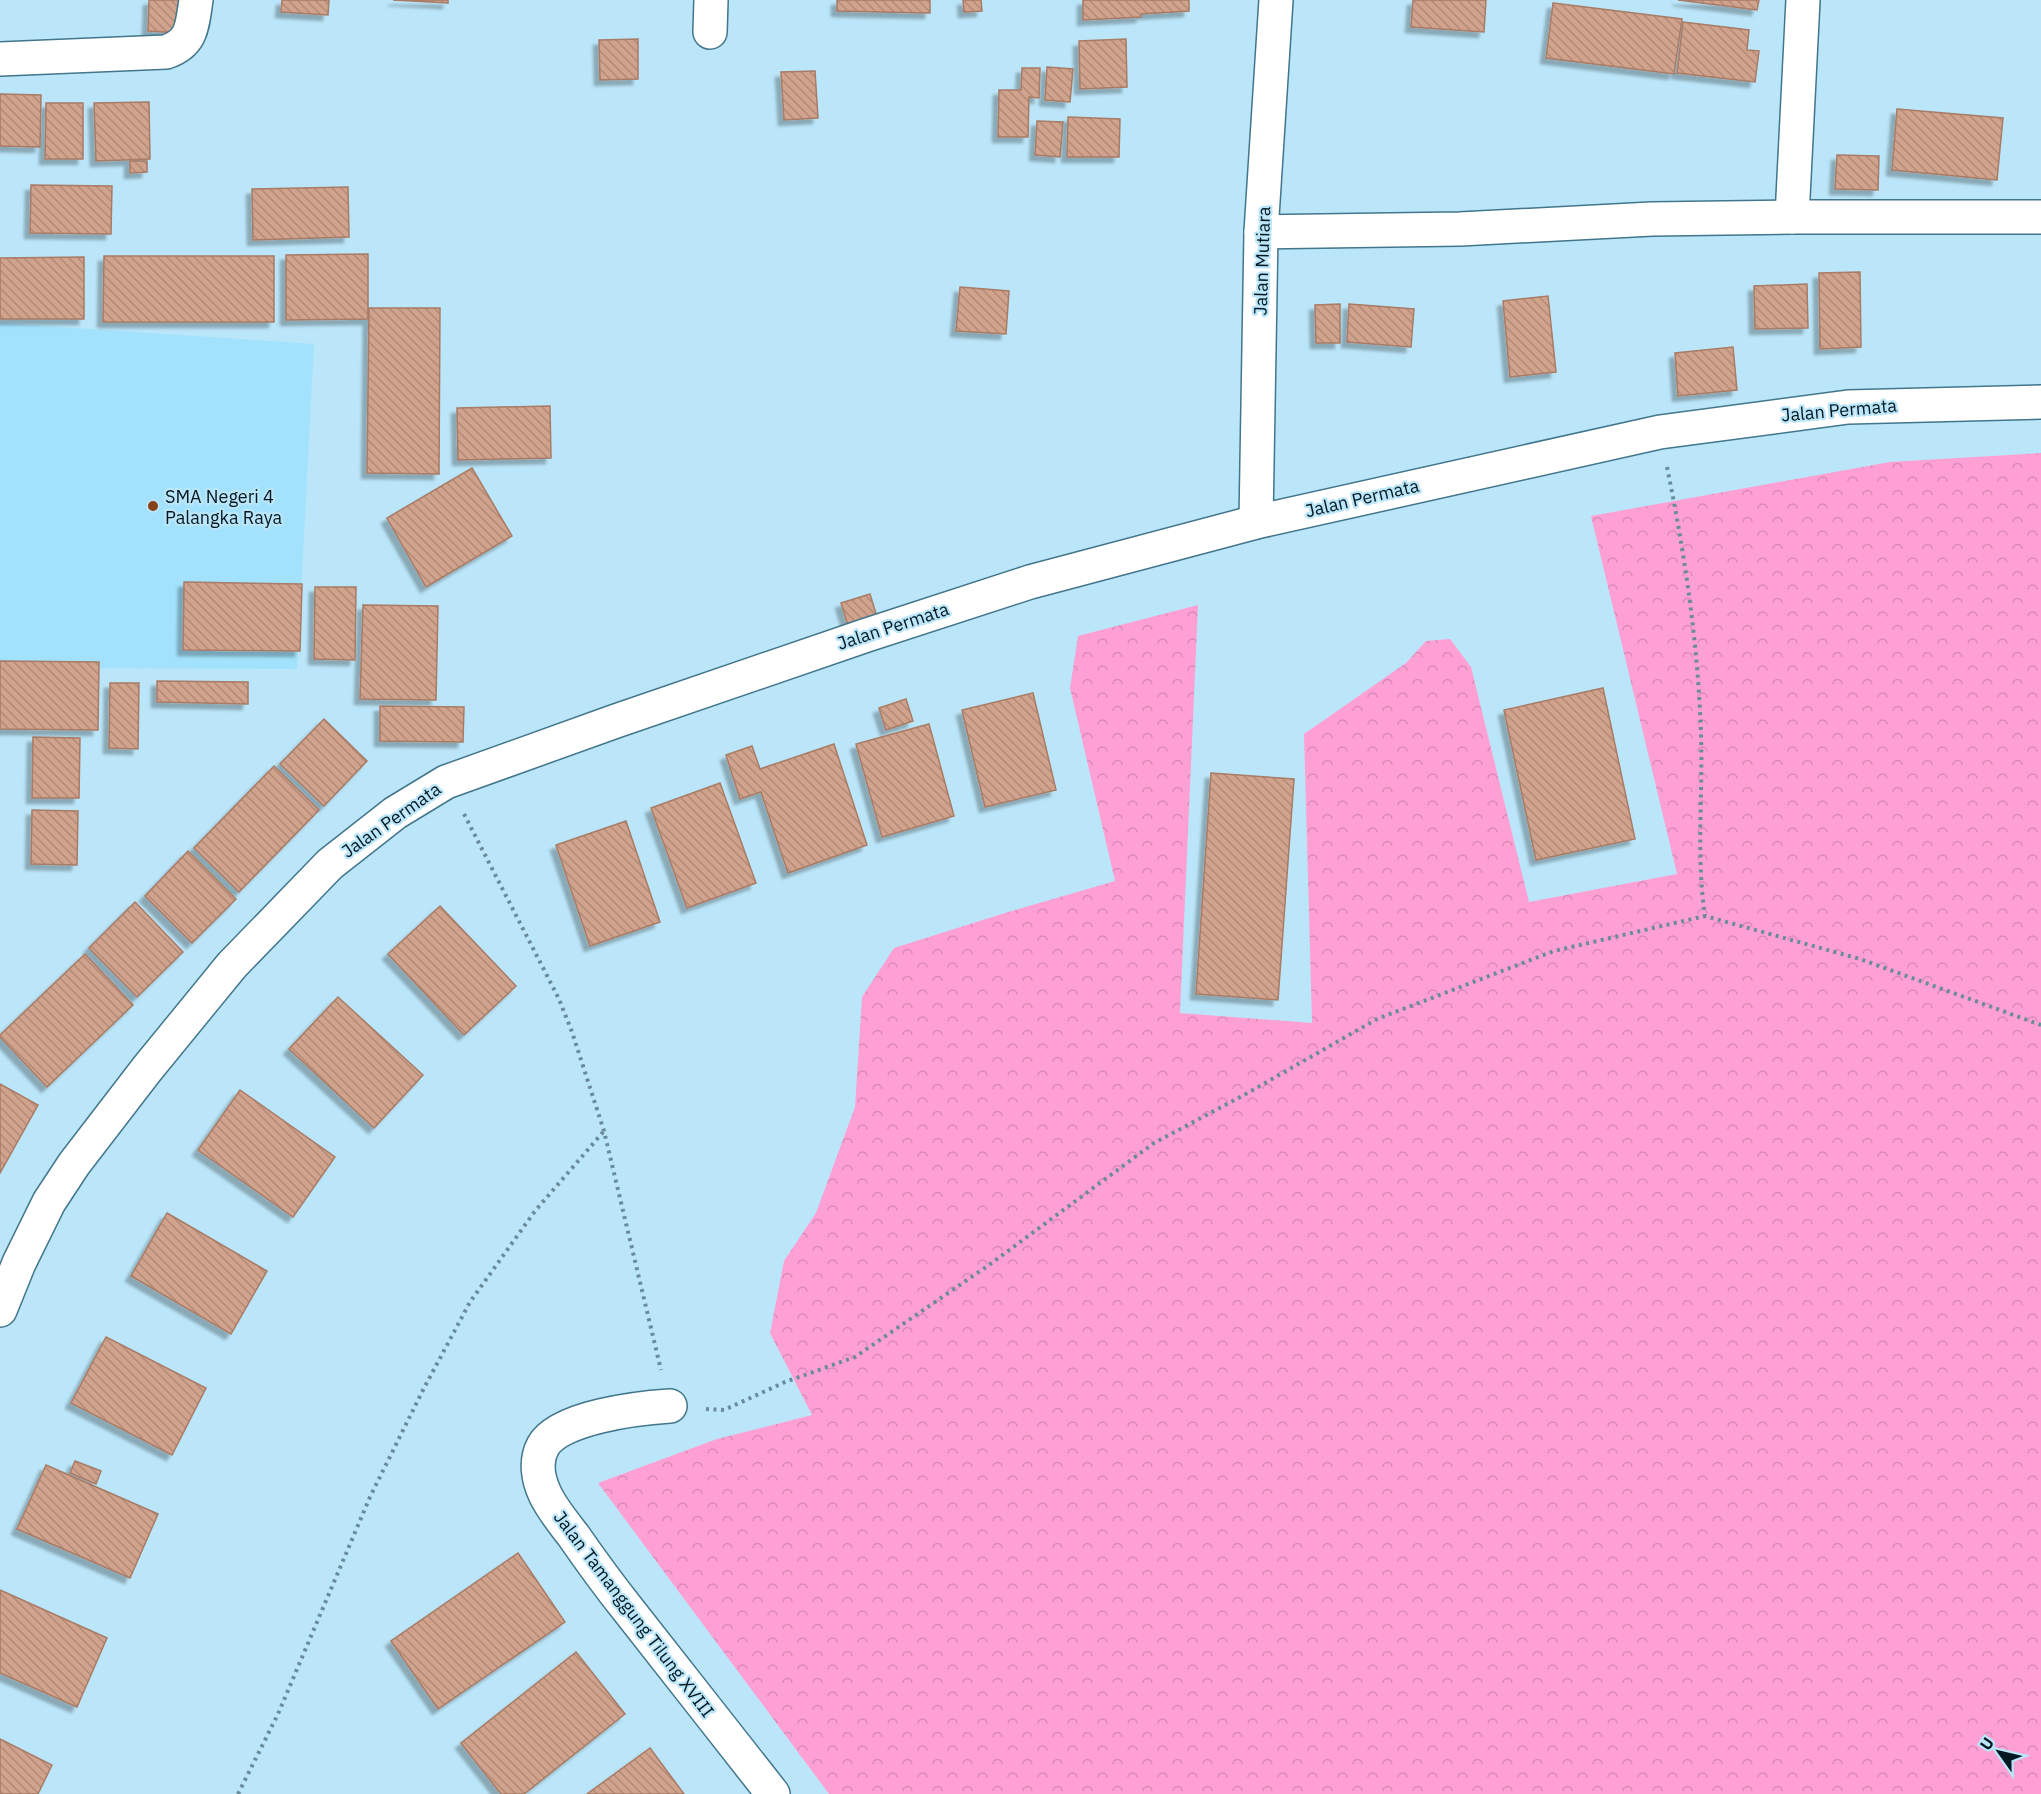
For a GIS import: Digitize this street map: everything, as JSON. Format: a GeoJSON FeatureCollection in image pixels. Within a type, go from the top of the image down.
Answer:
{"type":"FeatureCollection","features":[{"type":"Feature","properties":{"kind":"street"},"geometry":{"type":"LineString","coordinates":[[0,59],[166,52],[186,41],[191,29],[196,0]]}},
{"type":"Feature","properties":{"kind":"street"},"geometry":{"type":"LineString","coordinates":[[710,32],[711,0]]}},
{"type":"Feature","properties":{"kind":"street","name":"Jalan Mutiara"},"geometry":{"type":"LineString","coordinates":[[1256,522],[1261,231],[1276,0]]}},
{"type":"Feature","properties":{"kind":"street"},"geometry":{"type":"LineString","coordinates":[[1792,217],[1803,0]]}},
{"type":"Feature","properties":{"kind":"street"},"geometry":{"type":"LineString","coordinates":[[1261,231],[1460,229],[1652,219],[2041,217]]}},
{"type":"Feature","properties":{"kind":"street","name":"Jalan Permata"},"geometry":{"type":"LineString","coordinates":[[0,1310],[19,1263],[49,1202],[74,1164],[147,1069],[232,965],[330,864],[394,813],[446,782],[856,638],[1019,585],[1256,522],[1660,432],[1848,407],[2041,402]]}},
{"type":"Feature","properties":{"kind":"street","name":"Jalan Tamanggung Tilung XVIII"},"geometry":{"type":"LineString","coordinates":[[670,1406],[642,1408],[571,1425],[552,1435],[543,1446],[538,1462],[538,1474],[544,1493],[607,1583],[773,1794]]}},
{"type":"Feature","properties":{"kind":"path"},"geometry":{"type":"LineString","coordinates":[[1660,432],[1683,548],[1697,662],[1701,735],[1701,889],[1705,916]]}},
{"type":"Feature","properties":{"kind":"path"},"geometry":{"type":"LineString","coordinates":[[446,782],[559,999],[585,1070],[604,1131],[633,1260],[670,1406],[724,1410],[785,1382],[855,1357],[989,1266],[1154,1143],[1377,1019],[1554,951],[1705,916],[1860,960],[2041,1025]]}},
{"type":"Feature","properties":{"kind":"path"},"geometry":{"type":"LineString","coordinates":[[238,1794],[278,1714],[370,1497],[470,1302],[535,1211],[604,1131]]}},
{"type":"Feature","properties":{"kind":"shaded area","name":"SMA Negeri 4 Palangka Raya"},"geometry":{"type":"Polygon","coordinates":[[[0,323],[314,344],[297,669],[0,668],[0,323]]]}},
{"type":"Feature","properties":{"kind":"green space"},"geometry":{"type":"Polygon","coordinates":[[[2041,453],[2041,1794],[829,1794],[598,1483],[717,1439],[812,1415],[770,1333],[784,1261],[816,1213],[855,1107],[862,997],[894,948],[1115,881],[1070,688],[1078,636],[1198,605],[1180,1013],[1312,1023],[1304,734],[1406,663],[1426,641],[1450,639],[1471,667],[1529,902],[1677,874],[1591,516],[1890,462],[2041,453]]]}},
{"type":"Feature","properties":{"kind":"building"},"geometry":{"type":"Polygon","coordinates":[[[149,0],[179,0],[178,33],[148,31],[149,0]]]}},
{"type":"Feature","properties":{"kind":"building"},"geometry":{"type":"Polygon","coordinates":[[[282,0],[329,0],[328,15],[281,12],[282,0]]]}},
{"type":"Feature","properties":{"kind":"building"},"geometry":{"type":"Polygon","coordinates":[[[393,0],[448,0],[448,3],[393,0]]]}},
{"type":"Feature","properties":{"kind":"building"},"geometry":{"type":"Polygon","coordinates":[[[837,0],[930,0],[930,13],[837,11],[837,0]]]}},
{"type":"Feature","properties":{"kind":"building"},"geometry":{"type":"Polygon","coordinates":[[[963,0],[981,0],[982,11],[964,12],[963,0]]]}},
{"type":"Feature","properties":{"kind":"building"},"geometry":{"type":"Polygon","coordinates":[[[1083,0],[1189,0],[1189,11],[1141,14],[1141,17],[1083,20],[1083,0]]]}},
{"type":"Feature","properties":{"kind":"building"},"geometry":{"type":"Polygon","coordinates":[[[1413,0],[1486,0],[1484,32],[1411,27],[1413,0]]]}},
{"type":"Feature","properties":{"kind":"building"},"geometry":{"type":"Polygon","coordinates":[[[1678,0],[1759,0],[1757,10],[1678,0]]]}},
{"type":"Feature","properties":{"kind":"building"},"geometry":{"type":"Polygon","coordinates":[[[1553,3],[1682,19],[1674,74],[1546,58],[1553,3]]]}},
{"type":"Feature","properties":{"kind":"building"},"geometry":{"type":"Polygon","coordinates":[[[1683,22],[1749,30],[1747,50],[1759,51],[1755,82],[1677,73],[1683,22]]]}},
{"type":"Feature","properties":{"kind":"building"},"geometry":{"type":"Polygon","coordinates":[[[638,39],[638,79],[600,80],[599,40],[638,39]]]}},
{"type":"Feature","properties":{"kind":"building"},"geometry":{"type":"Polygon","coordinates":[[[1126,39],[1127,87],[1080,89],[1079,41],[1126,39]]]}},
{"type":"Feature","properties":{"kind":"building"},"geometry":{"type":"Polygon","coordinates":[[[1047,67],[1073,69],[1070,102],[1045,100],[1047,67]]]}},
{"type":"Feature","properties":{"kind":"building"},"geometry":{"type":"Polygon","coordinates":[[[1022,68],[1040,68],[1039,98],[1029,97],[1028,137],[998,137],[999,90],[1021,90],[1022,68]]]}},
{"type":"Feature","properties":{"kind":"building"},"geometry":{"type":"Polygon","coordinates":[[[815,71],[818,118],[784,120],[781,72],[815,71]]]}},
{"type":"Feature","properties":{"kind":"building"},"geometry":{"type":"Polygon","coordinates":[[[0,94],[41,95],[40,147],[0,146],[0,94]]]}},
{"type":"Feature","properties":{"kind":"building"},"geometry":{"type":"Polygon","coordinates":[[[149,102],[150,159],[96,161],[94,103],[149,102]]]}},
{"type":"Feature","properties":{"kind":"building"},"geometry":{"type":"Polygon","coordinates":[[[46,103],[83,103],[83,159],[45,159],[46,103]]]}},
{"type":"Feature","properties":{"kind":"building"},"geometry":{"type":"Polygon","coordinates":[[[1897,109],[2003,118],[1997,180],[1892,170],[1897,109]]]}},
{"type":"Feature","properties":{"kind":"building"},"geometry":{"type":"Polygon","coordinates":[[[1068,117],[1120,119],[1119,157],[1067,157],[1068,117]]]}},
{"type":"Feature","properties":{"kind":"building"},"geometry":{"type":"Polygon","coordinates":[[[1037,121],[1063,122],[1060,157],[1035,155],[1037,121]]]}},
{"type":"Feature","properties":{"kind":"building"},"geometry":{"type":"Polygon","coordinates":[[[1837,155],[1879,156],[1878,190],[1835,189],[1837,155]]]}},
{"type":"Feature","properties":{"kind":"building"},"geometry":{"type":"Polygon","coordinates":[[[130,161],[147,161],[147,172],[130,173],[130,161]]]}},
{"type":"Feature","properties":{"kind":"building"},"geometry":{"type":"Polygon","coordinates":[[[31,185],[112,186],[111,234],[30,233],[31,185]]]}},
{"type":"Feature","properties":{"kind":"building"},"geometry":{"type":"Polygon","coordinates":[[[348,187],[349,237],[253,240],[252,189],[348,187]]]}},
{"type":"Feature","properties":{"kind":"building"},"geometry":{"type":"Polygon","coordinates":[[[368,254],[368,319],[286,320],[286,255],[368,254]]]}},
{"type":"Feature","properties":{"kind":"building"},"geometry":{"type":"Polygon","coordinates":[[[104,256],[274,256],[274,322],[103,322],[104,256]]]}},
{"type":"Feature","properties":{"kind":"building"},"geometry":{"type":"Polygon","coordinates":[[[84,257],[84,319],[0,319],[0,258],[84,257]]]}},
{"type":"Feature","properties":{"kind":"building"},"geometry":{"type":"Polygon","coordinates":[[[1860,272],[1861,347],[1820,349],[1819,273],[1860,272]]]}},
{"type":"Feature","properties":{"kind":"building"},"geometry":{"type":"Polygon","coordinates":[[[1807,284],[1808,328],[1755,329],[1754,286],[1807,284]]]}},
{"type":"Feature","properties":{"kind":"building"},"geometry":{"type":"Polygon","coordinates":[[[960,287],[1009,291],[1006,334],[956,331],[960,287]]]}},
{"type":"Feature","properties":{"kind":"building"},"geometry":{"type":"Polygon","coordinates":[[[1548,296],[1556,372],[1510,377],[1503,301],[1548,296]]]}},
{"type":"Feature","properties":{"kind":"building"},"geometry":{"type":"Polygon","coordinates":[[[1340,304],[1340,343],[1316,343],[1315,305],[1340,304]]]}},
{"type":"Feature","properties":{"kind":"building"},"geometry":{"type":"Polygon","coordinates":[[[1349,304],[1414,309],[1411,347],[1347,342],[1349,304]]]}},
{"type":"Feature","properties":{"kind":"building"},"geometry":{"type":"Polygon","coordinates":[[[369,308],[440,308],[439,474],[367,473],[369,308]]]}},
{"type":"Feature","properties":{"kind":"building"},"geometry":{"type":"Polygon","coordinates":[[[1733,347],[1737,390],[1678,396],[1675,353],[1733,347]]]}},
{"type":"Feature","properties":{"kind":"building"},"geometry":{"type":"Polygon","coordinates":[[[550,406],[551,458],[458,460],[457,408],[550,406]]]}},
{"type":"Feature","properties":{"kind":"building"},"geometry":{"type":"Polygon","coordinates":[[[472,468],[512,536],[426,587],[387,518],[472,468]]]}},
{"type":"Feature","properties":{"kind":"building"},"geometry":{"type":"Polygon","coordinates":[[[184,582],[302,584],[300,651],[183,650],[184,582]]]}},
{"type":"Feature","properties":{"kind":"building"},"geometry":{"type":"Polygon","coordinates":[[[315,587],[356,587],[355,660],[314,659],[315,587]]]}},
{"type":"Feature","properties":{"kind":"building"},"geometry":{"type":"Polygon","coordinates":[[[870,594],[878,620],[849,629],[841,603],[870,594]]]}},
{"type":"Feature","properties":{"kind":"building"},"geometry":{"type":"Polygon","coordinates":[[[363,605],[438,606],[436,700],[360,699],[363,605]]]}},
{"type":"Feature","properties":{"kind":"building"},"geometry":{"type":"Polygon","coordinates":[[[0,661],[99,662],[98,730],[0,729],[0,661]]]}},
{"type":"Feature","properties":{"kind":"building"},"geometry":{"type":"Polygon","coordinates":[[[157,681],[248,682],[248,704],[157,702],[157,681]]]}},
{"type":"Feature","properties":{"kind":"building"},"geometry":{"type":"Polygon","coordinates":[[[110,683],[139,683],[138,749],[109,748],[110,683]]]}},
{"type":"Feature","properties":{"kind":"building"},"geometry":{"type":"Polygon","coordinates":[[[1603,688],[1635,839],[1536,860],[1504,710],[1603,688]]]}},
{"type":"Feature","properties":{"kind":"building"},"geometry":{"type":"Polygon","coordinates":[[[1033,693],[1056,790],[985,807],[962,710],[1033,693]]]}},
{"type":"Feature","properties":{"kind":"building"},"geometry":{"type":"Polygon","coordinates":[[[906,699],[913,721],[886,730],[879,708],[906,699]]]}},
{"type":"Feature","properties":{"kind":"building"},"geometry":{"type":"Polygon","coordinates":[[[380,706],[464,707],[463,742],[380,741],[380,706]]]}},
{"type":"Feature","properties":{"kind":"building"},"geometry":{"type":"Polygon","coordinates":[[[324,719],[367,761],[324,806],[280,764],[324,719]]]}},
{"type":"Feature","properties":{"kind":"building"},"geometry":{"type":"Polygon","coordinates":[[[929,724],[954,816],[882,837],[856,744],[929,724]]]}},
{"type":"Feature","properties":{"kind":"building"},"geometry":{"type":"Polygon","coordinates":[[[33,737],[80,738],[79,798],[32,798],[33,737]]]}},
{"type":"Feature","properties":{"kind":"building"},"geometry":{"type":"Polygon","coordinates":[[[834,744],[867,845],[788,873],[761,792],[740,799],[726,755],[752,746],[760,769],[834,744]]]}},
{"type":"Feature","properties":{"kind":"building"},"geometry":{"type":"Polygon","coordinates":[[[274,766],[319,810],[239,892],[194,848],[274,766]]]}},
{"type":"Feature","properties":{"kind":"building"},"geometry":{"type":"Polygon","coordinates":[[[1211,773],[1294,779],[1278,1000],[1196,994],[1211,773]]]}},
{"type":"Feature","properties":{"kind":"building"},"geometry":{"type":"Polygon","coordinates":[[[720,783],[756,883],[687,908],[651,808],[720,783]]]}},
{"type":"Feature","properties":{"kind":"building"},"geometry":{"type":"Polygon","coordinates":[[[32,810],[78,811],[77,865],[31,864],[32,810]]]}},
{"type":"Feature","properties":{"kind":"building"},"geometry":{"type":"Polygon","coordinates":[[[626,821],[660,922],[590,946],[556,845],[626,821]]]}},
{"type":"Feature","properties":{"kind":"building"},"geometry":{"type":"Polygon","coordinates":[[[188,851],[236,899],[192,943],[145,896],[188,851]]]}},
{"type":"Feature","properties":{"kind":"building"},"geometry":{"type":"Polygon","coordinates":[[[135,902],[183,952],[137,997],[89,948],[135,902]]]}},
{"type":"Feature","properties":{"kind":"building"},"geometry":{"type":"Polygon","coordinates":[[[440,906],[516,986],[464,1035],[388,954],[440,906]]]}},
{"type":"Feature","properties":{"kind":"building"},"geometry":{"type":"Polygon","coordinates":[[[85,954],[133,1005],[47,1087],[0,1035],[85,954]]]}},
{"type":"Feature","properties":{"kind":"building"},"geometry":{"type":"Polygon","coordinates":[[[338,997],[423,1075],[374,1128],[289,1049],[338,997]]]}},
{"type":"Feature","properties":{"kind":"building"},"geometry":{"type":"Polygon","coordinates":[[[0,1084],[38,1105],[0,1173],[0,1084]]]}},
{"type":"Feature","properties":{"kind":"building"},"geometry":{"type":"Polygon","coordinates":[[[240,1090],[335,1157],[293,1217],[198,1150],[240,1090]]]}},
{"type":"Feature","properties":{"kind":"building"},"geometry":{"type":"Polygon","coordinates":[[[167,1213],[267,1271],[231,1334],[131,1276],[167,1213]]]}},
{"type":"Feature","properties":{"kind":"building"},"geometry":{"type":"Polygon","coordinates":[[[106,1337],[206,1388],[172,1455],[71,1403],[106,1337]]]}},
{"type":"Feature","properties":{"kind":"building"},"geometry":{"type":"Polygon","coordinates":[[[75,1461],[101,1471],[96,1484],[70,1473],[75,1461]]]}},
{"type":"Feature","properties":{"kind":"building"},"geometry":{"type":"Polygon","coordinates":[[[46,1465],[158,1514],[130,1578],[17,1529],[46,1465]]]}},
{"type":"Feature","properties":{"kind":"building"},"geometry":{"type":"Polygon","coordinates":[[[518,1553],[565,1622],[438,1709],[391,1641],[518,1553]]]}},
{"type":"Feature","properties":{"kind":"building"},"geometry":{"type":"Polygon","coordinates":[[[0,1590],[107,1638],[77,1707],[0,1673],[0,1590]]]}},
{"type":"Feature","properties":{"kind":"building"},"geometry":{"type":"Polygon","coordinates":[[[576,1652],[625,1714],[524,1794],[501,1794],[461,1743],[576,1652]]]}},
{"type":"Feature","properties":{"kind":"building"},"geometry":{"type":"Polygon","coordinates":[[[0,1739],[52,1765],[38,1794],[0,1794],[0,1739]]]}},
{"type":"Feature","properties":{"kind":"building"},"geometry":{"type":"Polygon","coordinates":[[[650,1748],[684,1794],[587,1794],[650,1748]]]}},
{"type":"Feature","properties":{"kind":"place","name":"SMA Negeri 4 Palangka Raya"},"geometry":{"type":"Point","coordinates":[153,506]}}]}
